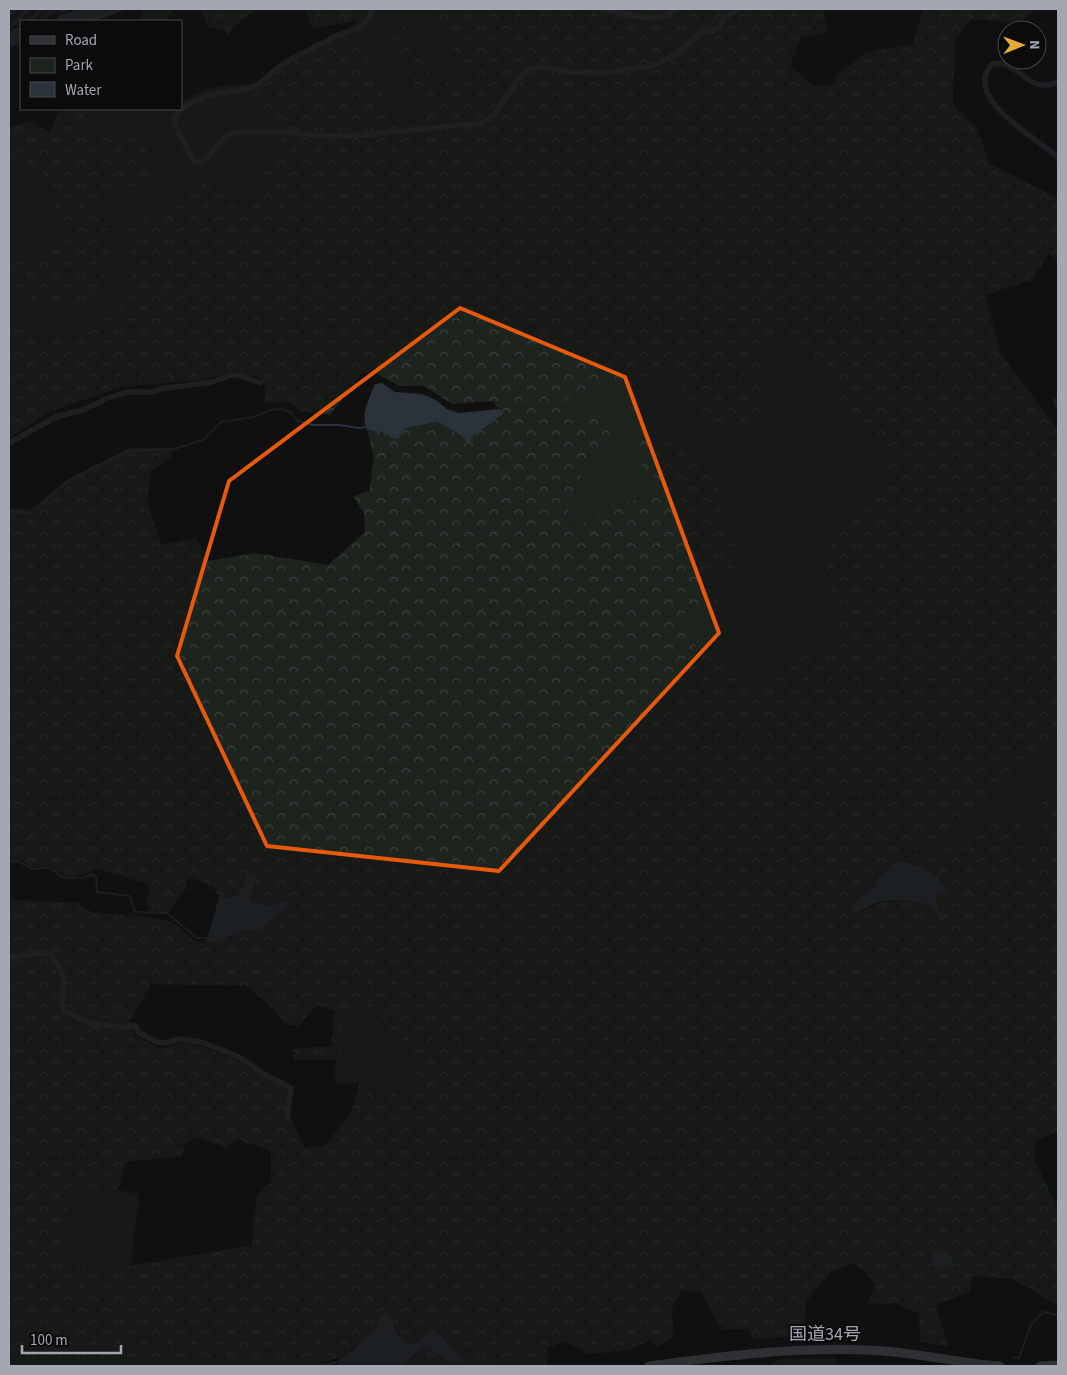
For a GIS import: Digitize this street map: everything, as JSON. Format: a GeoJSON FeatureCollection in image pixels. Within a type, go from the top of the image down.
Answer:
{"type":"FeatureCollection","features":[{"type":"Feature","properties":{"kind":"highway","name":"国道34号"},"geometry":{"type":"LineString","coordinates":[[649,1366],[780,1351],[838,1349],[912,1354],[1000,1366]]}},
{"type":"Feature","properties":{"kind":"highway"},"geometry":{"type":"LineString","coordinates":[[1040,1366],[1058,1365]]}},
{"type":"Feature","properties":{"kind":"street"},"geometry":{"type":"LineString","coordinates":[[89,20],[120,9]]}},
{"type":"Feature","properties":{"kind":"street"},"geometry":{"type":"LineString","coordinates":[[182,108],[208,96],[255,87],[280,66],[293,58],[338,35],[363,25],[374,9]]}},
{"type":"Feature","properties":{"kind":"street"},"geometry":{"type":"LineString","coordinates":[[606,9],[648,18],[665,16],[670,14],[673,9]]}},
{"type":"Feature","properties":{"kind":"street"},"geometry":{"type":"LineString","coordinates":[[179,133],[193,160],[199,163],[203,162],[228,135],[240,132],[285,132],[322,136],[364,135],[482,123],[494,115],[519,78],[528,70],[540,67],[569,72],[604,72],[644,67],[659,63],[687,47],[701,32],[712,31],[718,28],[725,18],[736,9]]}},
{"type":"Feature","properties":{"kind":"street"},"geometry":{"type":"LineString","coordinates":[[1058,82],[1038,85],[1001,64],[992,64],[984,77],[986,90],[997,108],[1058,158]]}},
{"type":"Feature","properties":{"kind":"street"},"geometry":{"type":"LineString","coordinates":[[175,125],[174,118],[180,110]]}},
{"type":"Feature","properties":{"kind":"street"},"geometry":{"type":"LineString","coordinates":[[9,443],[56,417],[86,409],[108,398],[127,392],[153,392],[160,389],[212,382],[232,375],[242,376],[260,383]]}},
{"type":"Feature","properties":{"kind":"street"},"geometry":{"type":"LineString","coordinates":[[9,958],[37,953],[51,955],[64,978],[62,1005],[66,1012],[82,1020],[123,1028],[135,1025],[138,1032],[157,1042],[164,1043],[180,1039],[196,1041],[237,1056],[264,1074],[291,1088],[287,1118]]}},
{"type":"Feature","properties":{"kind":"highlighted area"},"geometry":{"type":"Polygon","coordinates":[[[460,308],[625,377],[719,633],[499,871],[267,846],[177,656],[229,481],[460,308]]]}},
{"type":"Feature","properties":{"kind":"shaded area"},"geometry":{"type":"Polygon","coordinates":[[[9,9],[75,9],[38,20],[20,20],[20,25],[9,29],[9,9]]]}},
{"type":"Feature","properties":{"kind":"green space"},"geometry":{"type":"Polygon","coordinates":[[[141,9],[173,9],[168,20],[140,20],[141,9]]]}},
{"type":"Feature","properties":{"kind":"green space"},"geometry":{"type":"Polygon","coordinates":[[[200,9],[257,9],[232,28],[230,36],[222,29],[209,28],[200,9]]]}},
{"type":"Feature","properties":{"kind":"green space"},"geometry":{"type":"Polygon","coordinates":[[[305,9],[367,9],[356,21],[316,28],[311,25],[305,9]]]}},
{"type":"Feature","properties":{"kind":"green space"},"geometry":{"type":"Polygon","coordinates":[[[367,9],[431,9],[465,73],[438,87],[405,25],[390,35],[426,118],[395,123],[353,25],[367,9]]]}},
{"type":"Feature","properties":{"kind":"green space"},"geometry":{"type":"Polygon","coordinates":[[[431,9],[826,9],[824,15],[828,33],[801,37],[790,66],[814,86],[832,85],[839,73],[866,52],[913,44],[923,9],[1033,9],[1021,20],[997,21],[971,19],[955,40],[953,104],[977,129],[990,164],[1058,198],[1058,260],[1049,254],[1031,280],[985,295],[1001,354],[1058,430],[1058,730],[1054,732],[1036,758],[956,829],[891,864],[886,872],[878,878],[876,886],[853,903],[860,912],[896,900],[924,903],[935,911],[943,924],[943,916],[935,900],[938,893],[947,888],[943,881],[914,863],[946,847],[971,846],[983,829],[1021,810],[1021,852],[1025,862],[1021,873],[1041,846],[1045,818],[1040,803],[1058,788],[1058,1132],[1037,1140],[1034,1158],[1058,1209],[1058,1305],[1012,1279],[972,1276],[970,1292],[936,1305],[948,1346],[920,1342],[919,1314],[895,1303],[867,1304],[875,1284],[866,1272],[852,1263],[831,1272],[806,1302],[804,1336],[752,1339],[749,1329],[722,1329],[700,1292],[682,1291],[672,1308],[674,1337],[657,1348],[650,1340],[629,1350],[589,1354],[565,1341],[548,1348],[547,1366],[530,1366],[529,1364],[401,1366],[412,1359],[416,1351],[423,1348],[429,1349],[438,1356],[461,1357],[452,1350],[441,1334],[426,1335],[411,1343],[401,1341],[394,1328],[391,1314],[381,1315],[377,1328],[373,1333],[362,1338],[349,1352],[340,1357],[321,1362],[321,1366],[9,1366],[9,1091],[12,1087],[9,1081],[9,899],[77,903],[94,913],[133,915],[172,922],[194,940],[206,943],[219,898],[213,886],[188,877],[185,890],[169,912],[149,911],[147,901],[150,885],[96,868],[77,876],[72,876],[60,873],[48,865],[33,867],[19,860],[9,861],[9,508],[31,509],[69,478],[129,448],[171,448],[172,457],[151,472],[148,503],[162,545],[196,538],[209,561],[255,553],[328,565],[365,532],[364,513],[353,496],[369,491],[374,457],[367,430],[399,437],[405,428],[438,422],[462,436],[471,437],[503,414],[493,401],[452,404],[424,386],[400,386],[377,374],[363,372],[330,415],[300,411],[289,402],[263,403],[266,392],[261,378],[237,372],[198,380],[122,387],[51,411],[9,438],[9,320],[38,342],[85,335],[128,300],[134,257],[120,232],[135,220],[172,208],[191,181],[215,186],[226,203],[264,198],[266,161],[291,152],[237,85],[258,84],[287,62],[319,47],[353,25],[395,123],[426,118],[390,35],[405,25],[438,87],[465,73],[431,9]],[[784,339],[771,341],[765,347],[763,423],[753,433],[701,426],[673,370],[592,387],[566,399],[574,419],[597,405],[613,434],[584,469],[566,518],[574,525],[590,521],[604,505],[659,496],[661,481],[642,470],[640,437],[660,437],[721,475],[720,512],[738,533],[734,577],[708,577],[720,603],[710,608],[692,608],[684,614],[698,651],[722,653],[749,691],[835,636],[839,614],[822,560],[853,509],[887,490],[887,440],[837,416],[837,374],[784,339]],[[151,984],[130,1021],[134,1035],[160,1048],[189,1042],[234,1058],[293,1093],[290,1116],[304,1147],[324,1146],[351,1114],[359,1083],[378,1089],[393,1089],[407,1098],[416,1091],[415,1064],[386,1043],[379,1009],[367,1006],[343,1024],[340,1084],[334,1082],[336,1060],[294,1060],[292,1049],[331,1046],[335,1011],[317,1005],[299,1026],[285,1024],[272,1008],[247,986],[151,984]],[[197,1137],[186,1143],[182,1156],[126,1162],[118,1190],[72,1186],[59,1254],[68,1264],[131,1266],[252,1245],[256,1197],[271,1181],[271,1151],[237,1139],[227,1148],[197,1137]]]}},
{"type":"Feature","properties":{"kind":"green space"},"geometry":{"type":"Polygon","coordinates":[[[237,85],[291,152],[266,162],[264,198],[226,203],[215,186],[191,181],[172,208],[135,220],[121,232],[134,257],[128,301],[85,335],[38,342],[9,320],[9,282],[110,261],[105,192],[138,187],[135,138],[92,132],[81,110],[182,110],[182,101],[202,91],[220,86],[237,85]]]}},
{"type":"Feature","properties":{"kind":"green space"},"geometry":{"type":"Polygon","coordinates":[[[64,110],[81,110],[92,132],[135,138],[153,157],[152,173],[138,187],[105,192],[110,261],[97,296],[80,305],[41,306],[9,282],[9,259],[26,261],[61,237],[47,176],[27,165],[9,166],[9,128],[28,121],[49,132],[59,112],[64,110]]]}},
{"type":"Feature","properties":{"kind":"green space"},"geometry":{"type":"Polygon","coordinates":[[[27,165],[47,176],[61,237],[26,262],[9,259],[9,166],[27,165]]]}},
{"type":"Feature","properties":{"kind":"green space"},"geometry":{"type":"Polygon","coordinates":[[[784,339],[837,374],[837,416],[887,440],[887,490],[853,509],[822,560],[839,614],[835,636],[749,692],[722,653],[698,651],[684,614],[692,608],[710,608],[707,577],[734,577],[738,533],[720,512],[721,475],[661,481],[659,496],[605,505],[589,521],[575,525],[566,518],[584,469],[613,434],[596,405],[574,420],[565,399],[592,387],[674,370],[701,426],[763,423],[765,347],[771,341],[784,339]]]}},
{"type":"Feature","properties":{"kind":"green space"},"geometry":{"type":"Polygon","coordinates":[[[1058,730],[1058,788],[1040,803],[1045,818],[1041,846],[1020,876],[1025,862],[1021,852],[1021,810],[983,829],[971,846],[946,847],[914,863],[900,860],[956,829],[1036,758],[1054,732],[1058,730]]]}},
{"type":"Feature","properties":{"kind":"green space"},"geometry":{"type":"Polygon","coordinates":[[[367,1006],[379,1009],[386,1043],[415,1064],[416,1091],[408,1098],[393,1089],[378,1089],[359,1083],[340,1084],[343,1024],[367,1006]]]}},
{"type":"Feature","properties":{"kind":"green space"},"geometry":{"type":"Polygon","coordinates":[[[72,1185],[139,1194],[131,1266],[68,1264],[59,1254],[72,1185]]]}},
{"type":"Feature","properties":{"kind":"green space"},"geometry":{"type":"Polygon","coordinates":[[[835,1358],[837,1366],[770,1366],[780,1359],[835,1358]]]}},
{"type":"Feature","properties":{"kind":"water"},"geometry":{"type":"Polygon","coordinates":[[[382,383],[395,392],[422,394],[436,400],[447,409],[459,413],[500,409],[503,414],[472,437],[468,444],[462,436],[438,422],[405,428],[399,438],[394,439],[385,433],[367,430],[365,424],[364,418],[370,395],[375,384],[382,383]]]}},
{"type":"Feature","properties":{"kind":"water"},"geometry":{"type":"Polygon","coordinates":[[[900,860],[933,874],[947,888],[938,893],[935,900],[943,916],[943,925],[932,908],[920,902],[886,901],[859,911],[854,912],[852,910],[853,903],[876,886],[878,878],[886,872],[891,864],[900,860]]]}},
{"type":"Feature","properties":{"kind":"water"},"geometry":{"type":"Polygon","coordinates":[[[253,874],[256,879],[249,898],[251,903],[273,906],[285,901],[290,902],[288,907],[273,916],[260,930],[234,933],[223,942],[216,940],[206,943],[219,898],[232,897],[239,894],[248,875],[253,874]]]}},
{"type":"Feature","properties":{"kind":"water"},"geometry":{"type":"Polygon","coordinates":[[[934,1251],[945,1253],[952,1258],[952,1267],[935,1268],[932,1260],[934,1251]]]}},
{"type":"Feature","properties":{"kind":"water"},"geometry":{"type":"Polygon","coordinates":[[[385,1312],[391,1314],[394,1328],[401,1341],[409,1344],[417,1342],[425,1335],[441,1334],[448,1345],[464,1361],[451,1362],[425,1348],[418,1351],[400,1366],[338,1366],[340,1358],[354,1350],[362,1338],[373,1333],[385,1312]]]}},
{"type":"Feature","properties":{"kind":"waterway"},"geometry":{"type":"LineString","coordinates":[[65,20],[99,9]]}},
{"type":"Feature","properties":{"kind":"waterway"},"geometry":{"type":"LineString","coordinates":[[9,37],[20,33]]}},
{"type":"Feature","properties":{"kind":"waterway"},"geometry":{"type":"LineString","coordinates":[[9,511],[32,513],[69,480],[128,451],[174,449],[203,440],[221,422],[254,417],[270,410],[282,409],[290,412],[298,421],[313,425],[366,427]]}},
{"type":"Feature","properties":{"kind":"waterway"},"geometry":{"type":"LineString","coordinates":[[9,862],[17,861],[33,869],[48,867],[62,877],[83,878],[92,874],[96,877],[97,892],[130,896],[135,912],[167,913],[197,938],[208,938]]}},
{"type":"Feature","properties":{"kind":"waterway"},"geometry":{"type":"LineString","coordinates":[[1034,1098],[1058,1112]]}},
{"type":"Feature","properties":{"kind":"waterway"},"geometry":{"type":"LineString","coordinates":[[1014,1358],[1019,1358],[1031,1325],[1043,1312],[1058,1315]]}},
{"type":"Feature","properties":{"kind":"waterway"},"geometry":{"type":"LineString","coordinates":[[317,1366],[339,1362]]}}]}
